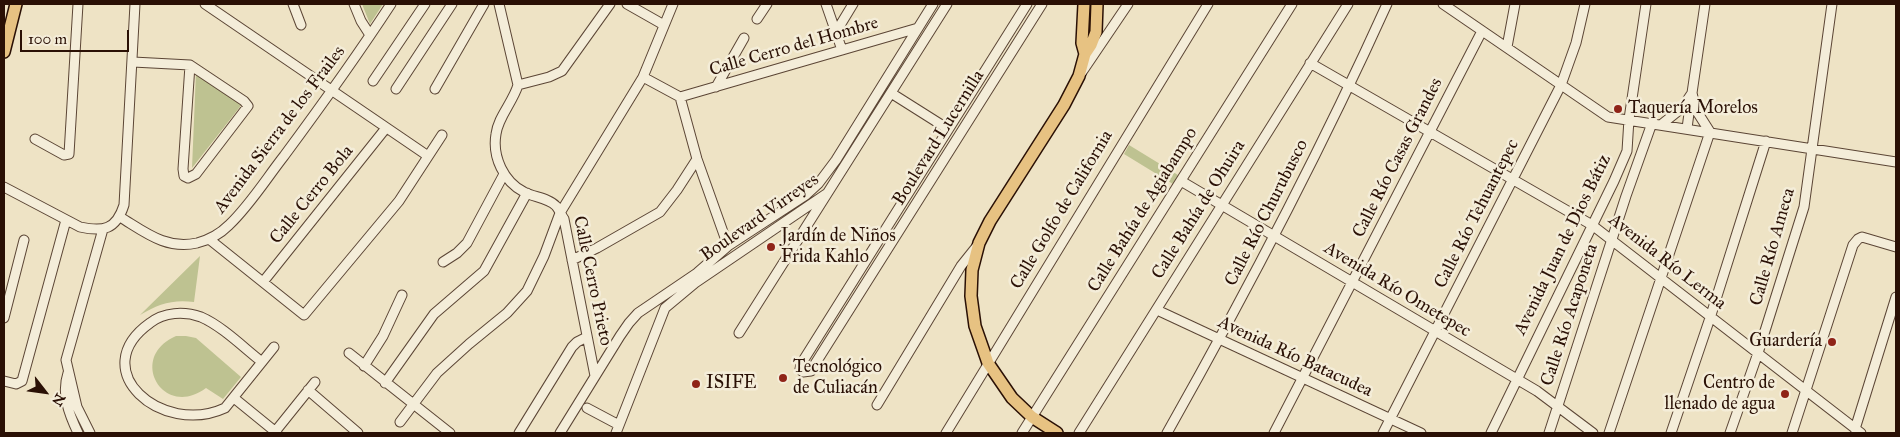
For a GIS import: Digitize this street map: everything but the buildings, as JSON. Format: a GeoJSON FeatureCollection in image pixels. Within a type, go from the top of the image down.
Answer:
{"type":"FeatureCollection","features":[{"type":"Feature","properties":{"kind":"main road"},"geometry":{"type":"LineString","coordinates":[[4,52],[16,4]]}},
{"type":"Feature","properties":{"kind":"main road"},"geometry":{"type":"LineString","coordinates":[[1084,4],[1082,43],[1085,54]]}},
{"type":"Feature","properties":{"kind":"main road"},"geometry":{"type":"LineString","coordinates":[[1057,433],[1032,417],[1012,398],[988,363],[975,326],[971,296],[972,270],[979,243],[990,221],[1064,105],[1079,76],[1085,54],[1092,45],[1096,32],[1098,4]]}},
{"type":"Feature","properties":{"kind":"street"},"geometry":{"type":"LineString","coordinates":[[35,138],[64,155],[69,154],[78,4]]}},
{"type":"Feature","properties":{"kind":"street"},"geometry":{"type":"LineString","coordinates":[[4,187],[80,227],[92,230],[103,229],[117,222],[124,205],[135,4]]}},
{"type":"Feature","properties":{"kind":"street"},"geometry":{"type":"LineString","coordinates":[[205,4],[428,156]]}},
{"type":"Feature","properties":{"kind":"street"},"geometry":{"type":"LineString","coordinates":[[294,4],[301,25]]}},
{"type":"Feature","properties":{"kind":"street"},"geometry":{"type":"LineString","coordinates":[[354,4],[361,21],[370,35]]}},
{"type":"Feature","properties":{"kind":"street","name":"Avenida Sierra de los Frailes"},"geometry":{"type":"LineString","coordinates":[[120,217],[158,240],[169,244],[186,245],[209,239],[230,225],[332,92],[391,4]]}},
{"type":"Feature","properties":{"kind":"street"},"geometry":{"type":"LineString","coordinates":[[373,81],[425,4]]}},
{"type":"Feature","properties":{"kind":"street"},"geometry":{"type":"LineString","coordinates":[[396,89],[452,4]]}},
{"type":"Feature","properties":{"kind":"street"},"geometry":{"type":"LineString","coordinates":[[435,89],[484,4]]}},
{"type":"Feature","properties":{"kind":"street"},"geometry":{"type":"LineString","coordinates":[[499,4],[517,83],[549,77],[562,71],[610,4]]}},
{"type":"Feature","properties":{"kind":"street"},"geometry":{"type":"LineString","coordinates":[[627,4],[664,25]]}},
{"type":"Feature","properties":{"kind":"street"},"geometry":{"type":"LineString","coordinates":[[400,422],[424,388],[446,364],[507,313],[523,296],[537,271],[560,213],[643,77],[673,4]]}},
{"type":"Feature","properties":{"kind":"street"},"geometry":{"type":"LineString","coordinates":[[757,19],[767,4]]}},
{"type":"Feature","properties":{"kind":"street"},"geometry":{"type":"LineString","coordinates":[[826,4],[842,50]]}},
{"type":"Feature","properties":{"kind":"street"},"geometry":{"type":"LineString","coordinates":[[836,32],[853,4]]}},
{"type":"Feature","properties":{"kind":"street","name":"Boulevard Virreyes"},"geometry":{"type":"LineString","coordinates":[[795,209],[818,184],[836,160],[933,4]]}},
{"type":"Feature","properties":{"kind":"street","name":"Boulevard Virreyes"},"geometry":{"type":"LineString","coordinates":[[618,429],[665,308],[695,283],[795,209],[829,192],[947,4]]}},
{"type":"Feature","properties":{"kind":"street","name":"Boulevard Lucernilla"},"geometry":{"type":"LineString","coordinates":[[1027,4],[801,364],[800,369],[803,372],[808,372],[815,364],[1042,4]]}},
{"type":"Feature","properties":{"kind":"street"},"geometry":{"type":"LineString","coordinates":[[1079,76],[1128,4]]}},
{"type":"Feature","properties":{"kind":"street","name":"Calle Golfo de California"},"geometry":{"type":"LineString","coordinates":[[946,433],[1208,4]]}},
{"type":"Feature","properties":{"kind":"street","name":"Calle Bahía de Agiabampo"},"geometry":{"type":"LineString","coordinates":[[1022,433],[1292,4]]}},
{"type":"Feature","properties":{"kind":"street","name":"Calle Bahía de Ohuira"},"geometry":{"type":"LineString","coordinates":[[1079,433],[1348,4]]}},
{"type":"Feature","properties":{"kind":"street","name":"Calle Río Churubusco"},"geometry":{"type":"LineString","coordinates":[[1167,433],[1220,340],[1274,236],[1350,86],[1387,4]]}},
{"type":"Feature","properties":{"kind":"street"},"geometry":{"type":"LineString","coordinates":[[1443,4],[1456,8],[1482,30],[1608,117],[1896,162]]}},
{"type":"Feature","properties":{"kind":"street"},"geometry":{"type":"LineString","coordinates":[[1507,47],[1515,4]]}},
{"type":"Feature","properties":{"kind":"street","name":"Calle Río Tehuantepec"},"geometry":{"type":"LineString","coordinates":[[1383,433],[1561,85],[1576,43],[1584,4]]}},
{"type":"Feature","properties":{"kind":"street","name":"Avenida Juan de Dios Bátiz"},"geometry":{"type":"LineString","coordinates":[[1491,433],[1627,151],[1629,119],[1646,4]]}},
{"type":"Feature","properties":{"kind":"street"},"geometry":{"type":"LineString","coordinates":[[1687,128],[1705,4]]}},
{"type":"Feature","properties":{"kind":"street","name":"Calle Río Ameca"},"geometry":{"type":"LineString","coordinates":[[1730,433],[1758,353],[1804,207],[1832,4]]}},
{"type":"Feature","properties":{"kind":"street","name":"Calle Cerro del Hombre"},"geometry":{"type":"LineString","coordinates":[[680,98],[918,28]]}},
{"type":"Feature","properties":{"kind":"street","name":"Calle Río Casas Grandes"},"geometry":{"type":"LineString","coordinates":[[1274,433],[1482,30]]}},
{"type":"Feature","properties":{"kind":"street"},"geometry":{"type":"LineString","coordinates":[[716,87],[744,38]]}},
{"type":"Feature","properties":{"kind":"street"},"geometry":{"type":"LineString","coordinates":[[133,62],[190,65],[244,101],[248,106],[196,174],[188,178],[185,177],[183,169],[190,65]]}},
{"type":"Feature","properties":{"kind":"street","name":"Avenida Río Lerma"},"geometry":{"type":"LineString","coordinates":[[1310,63],[1592,225],[1858,431]]}},
{"type":"Feature","properties":{"kind":"street"},"geometry":{"type":"LineString","coordinates":[[643,77],[680,98],[697,159],[728,246]]}},
{"type":"Feature","properties":{"kind":"street","name":"Calle Cerro Prieto"},"geometry":{"type":"LineString","coordinates":[[517,83],[515,95],[496,132],[496,151],[504,174],[516,187],[554,204],[565,223],[596,376]]}},
{"type":"Feature","properties":{"kind":"street"},"geometry":{"type":"LineString","coordinates":[[891,93],[948,129]]}},
{"type":"Feature","properties":{"kind":"street"},"geometry":{"type":"LineString","coordinates":[[1662,124],[1682,108],[1692,93]]}},
{"type":"Feature","properties":{"kind":"street"},"geometry":{"type":"LineString","coordinates":[[1692,93],[1696,110],[1710,132]]}},
{"type":"Feature","properties":{"kind":"street","name":"Calle Río Acaponeta"},"geometry":{"type":"LineString","coordinates":[[1549,433],[1652,123]]}},
{"type":"Feature","properties":{"kind":"street","name":"Calle Cerro Bola"},"geometry":{"type":"LineString","coordinates":[[263,282],[386,128]]}},
{"type":"Feature","properties":{"kind":"street"},"geometry":{"type":"LineString","coordinates":[[1610,433],[1710,132]]}},
{"type":"Feature","properties":{"kind":"street"},"geometry":{"type":"LineString","coordinates":[[209,239],[304,315],[399,201],[442,135]]}},
{"type":"Feature","properties":{"kind":"street"},"geometry":{"type":"LineString","coordinates":[[1671,433],[1711,316],[1766,141]]}},
{"type":"Feature","properties":{"kind":"street"},"geometry":{"type":"LineString","coordinates":[[572,260],[660,212],[697,159]]}},
{"type":"Feature","properties":{"kind":"street"},"geometry":{"type":"LineString","coordinates":[[443,262],[457,253],[466,243],[504,174]]}},
{"type":"Feature","properties":{"kind":"street","name":"Avenida Río Ometepec"},"geometry":{"type":"LineString","coordinates":[[1181,181],[1516,379],[1558,406],[1593,433]]}},
{"type":"Feature","properties":{"kind":"street"},"geometry":{"type":"LineString","coordinates":[[739,333],[829,192]]}},
{"type":"Feature","properties":{"kind":"street"},"geometry":{"type":"LineString","coordinates":[[385,383],[430,318],[440,307],[484,271],[527,193]]}},
{"type":"Feature","properties":{"kind":"street"},"geometry":{"type":"LineString","coordinates":[[560,433],[623,331],[634,318],[697,273],[728,246],[795,209]]}},
{"type":"Feature","properties":{"kind":"street"},"geometry":{"type":"LineString","coordinates":[[4,381],[16,384],[22,381],[66,220]]}},
{"type":"Feature","properties":{"kind":"street"},"geometry":{"type":"LineString","coordinates":[[90,433],[77,407],[66,360],[67,350],[103,229]]}},
{"type":"Feature","properties":{"kind":"street"},"geometry":{"type":"LineString","coordinates":[[1792,433],[1853,245],[1858,239],[1868,238],[1896,247]]}},
{"type":"Feature","properties":{"kind":"street"},"geometry":{"type":"LineString","coordinates":[[4,318],[24,240]]}},
{"type":"Feature","properties":{"kind":"street"},"geometry":{"type":"LineString","coordinates":[[876,405],[961,266],[979,243]]}},
{"type":"Feature","properties":{"kind":"street"},"geometry":{"type":"LineString","coordinates":[[364,366],[383,336],[402,295]]}},
{"type":"Feature","properties":{"kind":"street"},"geometry":{"type":"LineString","coordinates":[[1858,431],[1896,297]]}},
{"type":"Feature","properties":{"kind":"street","name":"Avenida Río Batacudea"},"geometry":{"type":"LineString","coordinates":[[1157,310],[1421,433]]}},
{"type":"Feature","properties":{"kind":"street"},"geometry":{"type":"LineString","coordinates":[[137,406],[127,384],[126,359],[130,346],[137,334],[146,325],[160,317],[180,313],[200,317],[211,322],[262,362]]}},
{"type":"Feature","properties":{"kind":"street"},"geometry":{"type":"LineString","coordinates":[[519,433],[572,347],[587,337]]}},
{"type":"Feature","properties":{"kind":"street"},"geometry":{"type":"LineString","coordinates":[[200,425],[213,419],[234,398],[274,347]]}},
{"type":"Feature","properties":{"kind":"street"},"geometry":{"type":"LineString","coordinates":[[349,353],[450,433]]}},
{"type":"Feature","properties":{"kind":"street"},"geometry":{"type":"LineString","coordinates":[[68,373],[64,382],[66,402],[78,433]]}},
{"type":"Feature","properties":{"kind":"street"},"geometry":{"type":"LineString","coordinates":[[234,398],[277,431],[315,382]]}},
{"type":"Feature","properties":{"kind":"street"},"geometry":{"type":"LineString","coordinates":[[308,390],[358,433]]}},
{"type":"Feature","properties":{"kind":"street"},"geometry":{"type":"LineString","coordinates":[[587,408],[618,429]]}},
{"type":"Feature","properties":{"kind":"green space"},"geometry":{"type":"Polygon","coordinates":[[[362,4],[383,4],[370,24],[362,4]]]}},
{"type":"Feature","properties":{"kind":"green space"},"geometry":{"type":"Polygon","coordinates":[[[196,72],[243,103],[192,168],[196,72]]]}},
{"type":"Feature","properties":{"kind":"green space"},"geometry":{"type":"Polygon","coordinates":[[[1129,145],[1178,175],[1173,184],[1124,154],[1129,145]]]}},
{"type":"Feature","properties":{"kind":"green space"},"geometry":{"type":"Polygon","coordinates":[[[200,256],[194,302],[179,301],[166,303],[140,315],[200,256]]]}},
{"type":"Feature","properties":{"kind":"green space"},"geometry":{"type":"Polygon","coordinates":[[[176,336],[196,338],[241,377],[223,399],[206,388],[190,396],[176,396],[165,391],[156,382],[153,370],[154,357],[161,346],[176,336]]]}},
{"type":"Feature","properties":{"kind":"place","name":"Taquería Morelos"},"geometry":{"type":"Point","coordinates":[1618,109]}},
{"type":"Feature","properties":{"kind":"place","name":"Jardín de Niños Frida Kahlo"},"geometry":{"type":"Point","coordinates":[771,247]}},
{"type":"Feature","properties":{"kind":"place","name":"Guardería"},"geometry":{"type":"Point","coordinates":[1832,342]}},
{"type":"Feature","properties":{"kind":"place","name":"Tecnológico de Culiacán"},"geometry":{"type":"Point","coordinates":[783,378]}},
{"type":"Feature","properties":{"kind":"place","name":"ISIFE"},"geometry":{"type":"Point","coordinates":[696,384]}},
{"type":"Feature","properties":{"kind":"place","name":"Centro de llenado de agua"},"geometry":{"type":"Point","coordinates":[1785,394]}}]}
